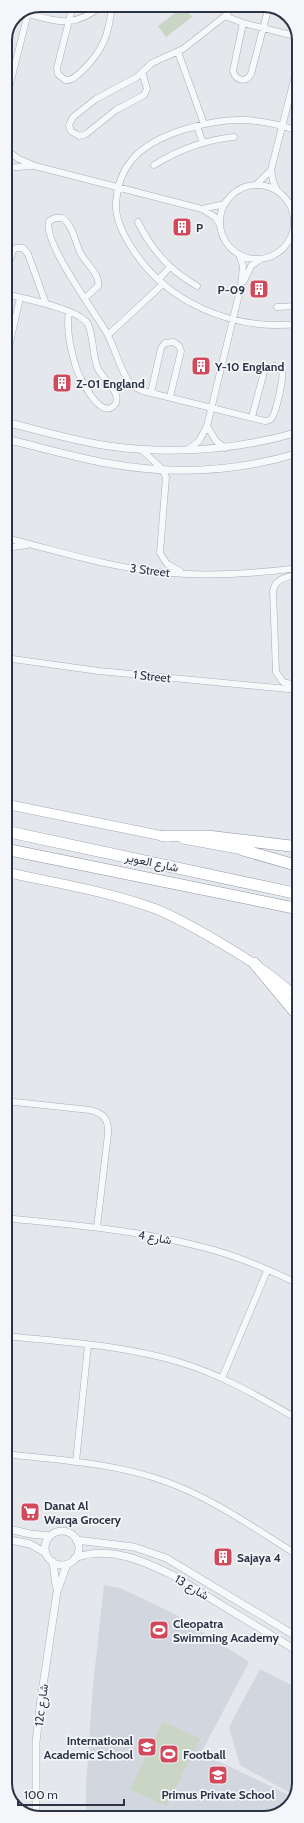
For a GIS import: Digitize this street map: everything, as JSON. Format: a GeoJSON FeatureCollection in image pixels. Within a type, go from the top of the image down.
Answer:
{"type":"FeatureCollection","features":[{"type":"Feature","properties":{"kind":"highway","name":"شارع العوير"},"geometry":{"type":"LineString","coordinates":[[12,832],[292,892]]}},
{"type":"Feature","properties":{"kind":"highway"},"geometry":{"type":"LineString","coordinates":[[163,836],[207,836],[292,846]]}},
{"type":"Feature","properties":{"kind":"highway","name":"شارع العوير"},"geometry":{"type":"LineString","coordinates":[[12,850],[292,908]]}},
{"type":"Feature","properties":{"kind":"highway"},"geometry":{"type":"LineString","coordinates":[[243,850],[292,864]]}},
{"type":"Feature","properties":{"kind":"highway"},"geometry":{"type":"LineString","coordinates":[[254,963],[292,1009]]}},
{"type":"Feature","properties":{"kind":"main road"},"geometry":{"type":"LineString","coordinates":[[12,805],[163,836],[292,860]]}},
{"type":"Feature","properties":{"kind":"main road"},"geometry":{"type":"LineString","coordinates":[[12,874],[107,894],[156,910],[202,932],[254,963],[287,987],[292,992]]}},
{"type":"Feature","properties":{"kind":"street"},"geometry":{"type":"LineString","coordinates":[[70,12],[57,71],[62,79],[68,80],[77,76],[88,65],[103,45],[109,29],[111,12]]}},
{"type":"Feature","properties":{"kind":"street"},"geometry":{"type":"LineString","coordinates":[[33,13],[68,22],[87,17],[93,12]]}},
{"type":"Feature","properties":{"kind":"street"},"geometry":{"type":"LineString","coordinates":[[142,72],[147,89],[144,95],[116,110],[86,134],[79,136],[71,131],[69,125],[73,117],[108,92],[137,77],[142,72],[152,63],[178,52],[229,12]]}},
{"type":"Feature","properties":{"kind":"street"},"geometry":{"type":"LineString","coordinates":[[243,22],[233,71],[235,77],[241,80],[247,79],[251,74],[267,12]]}},
{"type":"Feature","properties":{"kind":"street"},"geometry":{"type":"LineString","coordinates":[[12,75],[26,16]]}},
{"type":"Feature","properties":{"kind":"street"},"geometry":{"type":"LineString","coordinates":[[225,16],[291,34]]}},
{"type":"Feature","properties":{"kind":"street"},"geometry":{"type":"LineString","coordinates":[[178,52],[204,124]]}},
{"type":"Feature","properties":{"kind":"street"},"geometry":{"type":"LineString","coordinates":[[276,190],[271,170],[292,87]]}},
{"type":"Feature","properties":{"kind":"street"},"geometry":{"type":"LineString","coordinates":[[292,129],[244,120],[204,124],[164,138],[135,156],[126,168],[119,188],[116,210],[120,225],[132,249],[161,282],[197,306],[233,320],[260,324],[292,324]]}},
{"type":"Feature","properties":{"kind":"street"},"geometry":{"type":"LineString","coordinates":[[197,126],[203,143]]}},
{"type":"Feature","properties":{"kind":"street"},"geometry":{"type":"LineString","coordinates":[[154,165],[182,150],[203,143],[234,137]]}},
{"type":"Feature","properties":{"kind":"street"},"geometry":{"type":"LineString","coordinates":[[12,154],[19,159],[35,166],[202,209],[215,217],[228,245],[239,254],[246,257],[262,259]]}},
{"type":"Feature","properties":{"kind":"street"},"geometry":{"type":"LineString","coordinates":[[12,167],[35,166]]}},
{"type":"Feature","properties":{"kind":"street"},"geometry":{"type":"LineString","coordinates":[[256,185],[271,170]]}},
{"type":"Feature","properties":{"kind":"street"},"geometry":{"type":"LineString","coordinates":[[220,225],[222,210],[230,196],[238,190],[256,185],[267,186],[276,190],[286,198],[292,208]]}},
{"type":"Feature","properties":{"kind":"street"},"geometry":{"type":"LineString","coordinates":[[202,209],[225,204]]}},
{"type":"Feature","properties":{"kind":"street"},"geometry":{"type":"LineString","coordinates":[[85,298],[97,288],[99,282],[78,248],[68,222],[62,218],[52,219],[49,221],[48,228],[58,254],[92,312],[108,335],[130,383],[138,389],[151,393],[265,421],[272,418],[283,376],[282,371],[278,367],[270,367],[264,372],[252,417]]}},
{"type":"Feature","properties":{"kind":"street"},"geometry":{"type":"LineString","coordinates":[[138,222],[149,243],[170,267],[197,286]]}},
{"type":"Feature","properties":{"kind":"street"},"geometry":{"type":"LineString","coordinates":[[241,286],[251,266],[262,259],[278,253],[290,240],[292,235]]}},
{"type":"Feature","properties":{"kind":"street"},"geometry":{"type":"LineString","coordinates":[[12,253],[16,248],[23,248],[28,254],[46,304]]}},
{"type":"Feature","properties":{"kind":"street"},"geometry":{"type":"LineString","coordinates":[[186,451],[199,441],[207,426],[241,286],[243,266],[239,254]]}},
{"type":"Feature","properties":{"kind":"street"},"geometry":{"type":"LineString","coordinates":[[108,335],[161,282],[170,267]]}},
{"type":"Feature","properties":{"kind":"street"},"geometry":{"type":"LineString","coordinates":[[12,296],[46,304],[82,316],[88,325],[96,363],[100,373],[117,396],[116,403],[111,408],[104,409],[101,407],[79,377],[74,363],[68,334],[69,312]]}},
{"type":"Feature","properties":{"kind":"street"},"geometry":{"type":"LineString","coordinates":[[12,333],[20,298]]}},
{"type":"Feature","properties":{"kind":"street"},"geometry":{"type":"LineString","coordinates":[[277,307],[292,306]]}},
{"type":"Feature","properties":{"kind":"street"},"geometry":{"type":"LineString","coordinates":[[151,393],[161,348],[165,343],[174,342],[179,346],[181,351],[170,397]]}},
{"type":"Feature","properties":{"kind":"street"},"geometry":{"type":"LineString","coordinates":[[12,424],[87,442],[141,449],[186,451],[225,448],[261,442],[292,434]]}},
{"type":"Feature","properties":{"kind":"street"},"geometry":{"type":"LineString","coordinates":[[207,426],[216,441],[225,448]]}},
{"type":"Feature","properties":{"kind":"street"},"geometry":{"type":"LineString","coordinates":[[12,441],[111,464],[162,469],[228,467],[292,456]]}},
{"type":"Feature","properties":{"kind":"street"},"geometry":{"type":"LineString","coordinates":[[141,449],[162,469],[166,477],[160,549],[162,557],[167,564],[174,569],[197,575]]}},
{"type":"Feature","properties":{"kind":"street","name":"3 Street"},"geometry":{"type":"LineString","coordinates":[[12,540],[117,565],[159,572],[197,575],[250,574],[292,569]]}},
{"type":"Feature","properties":{"kind":"street"},"geometry":{"type":"LineString","coordinates":[[12,546],[31,544]]}},
{"type":"Feature","properties":{"kind":"street"},"geometry":{"type":"LineString","coordinates":[[292,576],[280,580],[275,584],[273,591],[276,672],[283,682],[292,684]]}},
{"type":"Feature","properties":{"kind":"street","name":"1 Street"},"geometry":{"type":"LineString","coordinates":[[12,659],[99,671],[292,689]]}},
{"type":"Feature","properties":{"kind":"street"},"geometry":{"type":"LineString","coordinates":[[12,1102],[90,1110],[98,1112],[105,1117],[108,1125],[108,1134],[97,1228]]}},
{"type":"Feature","properties":{"kind":"street","name":"شارع 4"},"geometry":{"type":"LineString","coordinates":[[12,1219],[156,1236],[207,1248],[292,1281]]}},
{"type":"Feature","properties":{"kind":"street"},"geometry":{"type":"LineString","coordinates":[[222,1378],[267,1271]]}},
{"type":"Feature","properties":{"kind":"street"},"geometry":{"type":"LineString","coordinates":[[12,1337],[121,1349],[158,1356],[187,1364],[222,1378],[259,1396],[292,1416]]}},
{"type":"Feature","properties":{"kind":"street"},"geometry":{"type":"LineString","coordinates":[[76,1462],[88,1345]]}},
{"type":"Feature","properties":{"kind":"street"},"geometry":{"type":"LineString","coordinates":[[12,1455],[76,1462],[132,1471],[180,1487],[220,1508],[292,1552]]}},
{"type":"Feature","properties":{"kind":"street"},"geometry":{"type":"LineString","coordinates":[[12,1530],[30,1534],[50,1536],[62,1532],[70,1534],[76,1540],[78,1549],[76,1558],[67,1564],[60,1565],[52,1562],[46,1553],[30,1544],[12,1540]]}},
{"type":"Feature","properties":{"kind":"street"},"geometry":{"type":"LineString","coordinates":[[46,1553],[46,1544],[50,1536]]}},
{"type":"Feature","properties":{"kind":"street","name":"شارع 13"},"geometry":{"type":"LineString","coordinates":[[76,1540],[134,1547],[166,1558],[292,1632]]}},
{"type":"Feature","properties":{"kind":"street","name":"شارع 13"},"geometry":{"type":"LineString","coordinates":[[76,1558],[94,1553],[108,1553],[133,1558],[174,1576],[292,1648]]}},
{"type":"Feature","properties":{"kind":"street","name":"12c شارع"},"geometry":{"type":"LineString","coordinates":[[52,1562],[56,1592]]}},
{"type":"Feature","properties":{"kind":"street","name":"12c شارع"},"geometry":{"type":"LineString","coordinates":[[36,1811],[35,1774],[38,1722],[56,1592],[67,1564]]}},
{"type":"Feature","properties":{"kind":"shaded area"},"geometry":{"type":"Polygon","coordinates":[[[104,1585],[120,1588],[175,1614],[249,1662],[201,1753],[289,1795],[281,1805],[268,1811],[169,1811],[179,1793],[168,1811],[86,1811],[86,1785],[93,1685],[104,1585]]]}},
{"type":"Feature","properties":{"kind":"shaded area"},"geometry":{"type":"Polygon","coordinates":[[[260,1669],[292,1685],[292,1783],[290,1793],[240,1765],[229,1727],[260,1669]]]}},
{"type":"Feature","properties":{"kind":"green space"},"geometry":{"type":"Polygon","coordinates":[[[176,12],[188,12],[192,17],[166,37],[158,26],[176,12]]]}},
{"type":"Feature","properties":{"kind":"green space","name":"Football"},"geometry":{"type":"Polygon","coordinates":[[[163,1721],[200,1739],[166,1806],[130,1789],[163,1721]]]}},
{"type":"Feature","properties":{"kind":"place","name":"P"},"geometry":{"type":"Point","coordinates":[182,227]}},
{"type":"Feature","properties":{"kind":"place","name":"P-09"},"geometry":{"type":"Point","coordinates":[259,289]}},
{"type":"Feature","properties":{"kind":"place","name":"Y-10 England"},"geometry":{"type":"Point","coordinates":[201,366]}},
{"type":"Feature","properties":{"kind":"place","name":"Z-01 England"},"geometry":{"type":"Point","coordinates":[62,383]}},
{"type":"Feature","properties":{"kind":"place","name":"Danat Al Warqa Grocery"},"geometry":{"type":"Point","coordinates":[30,1512]}},
{"type":"Feature","properties":{"kind":"place","name":"Sajaya 4"},"geometry":{"type":"Point","coordinates":[223,1557]}},
{"type":"Feature","properties":{"kind":"place","name":"Cleopatra Swimming Academy"},"geometry":{"type":"Point","coordinates":[159,1630]}},
{"type":"Feature","properties":{"kind":"place","name":"International Academic School"},"geometry":{"type":"Point","coordinates":[147,1747]}},
{"type":"Feature","properties":{"kind":"place","name":"Football"},"geometry":{"type":"Point","coordinates":[169,1754]}},
{"type":"Feature","properties":{"kind":"place","name":"Primus Private School"},"geometry":{"type":"Point","coordinates":[218,1775]}}]}
